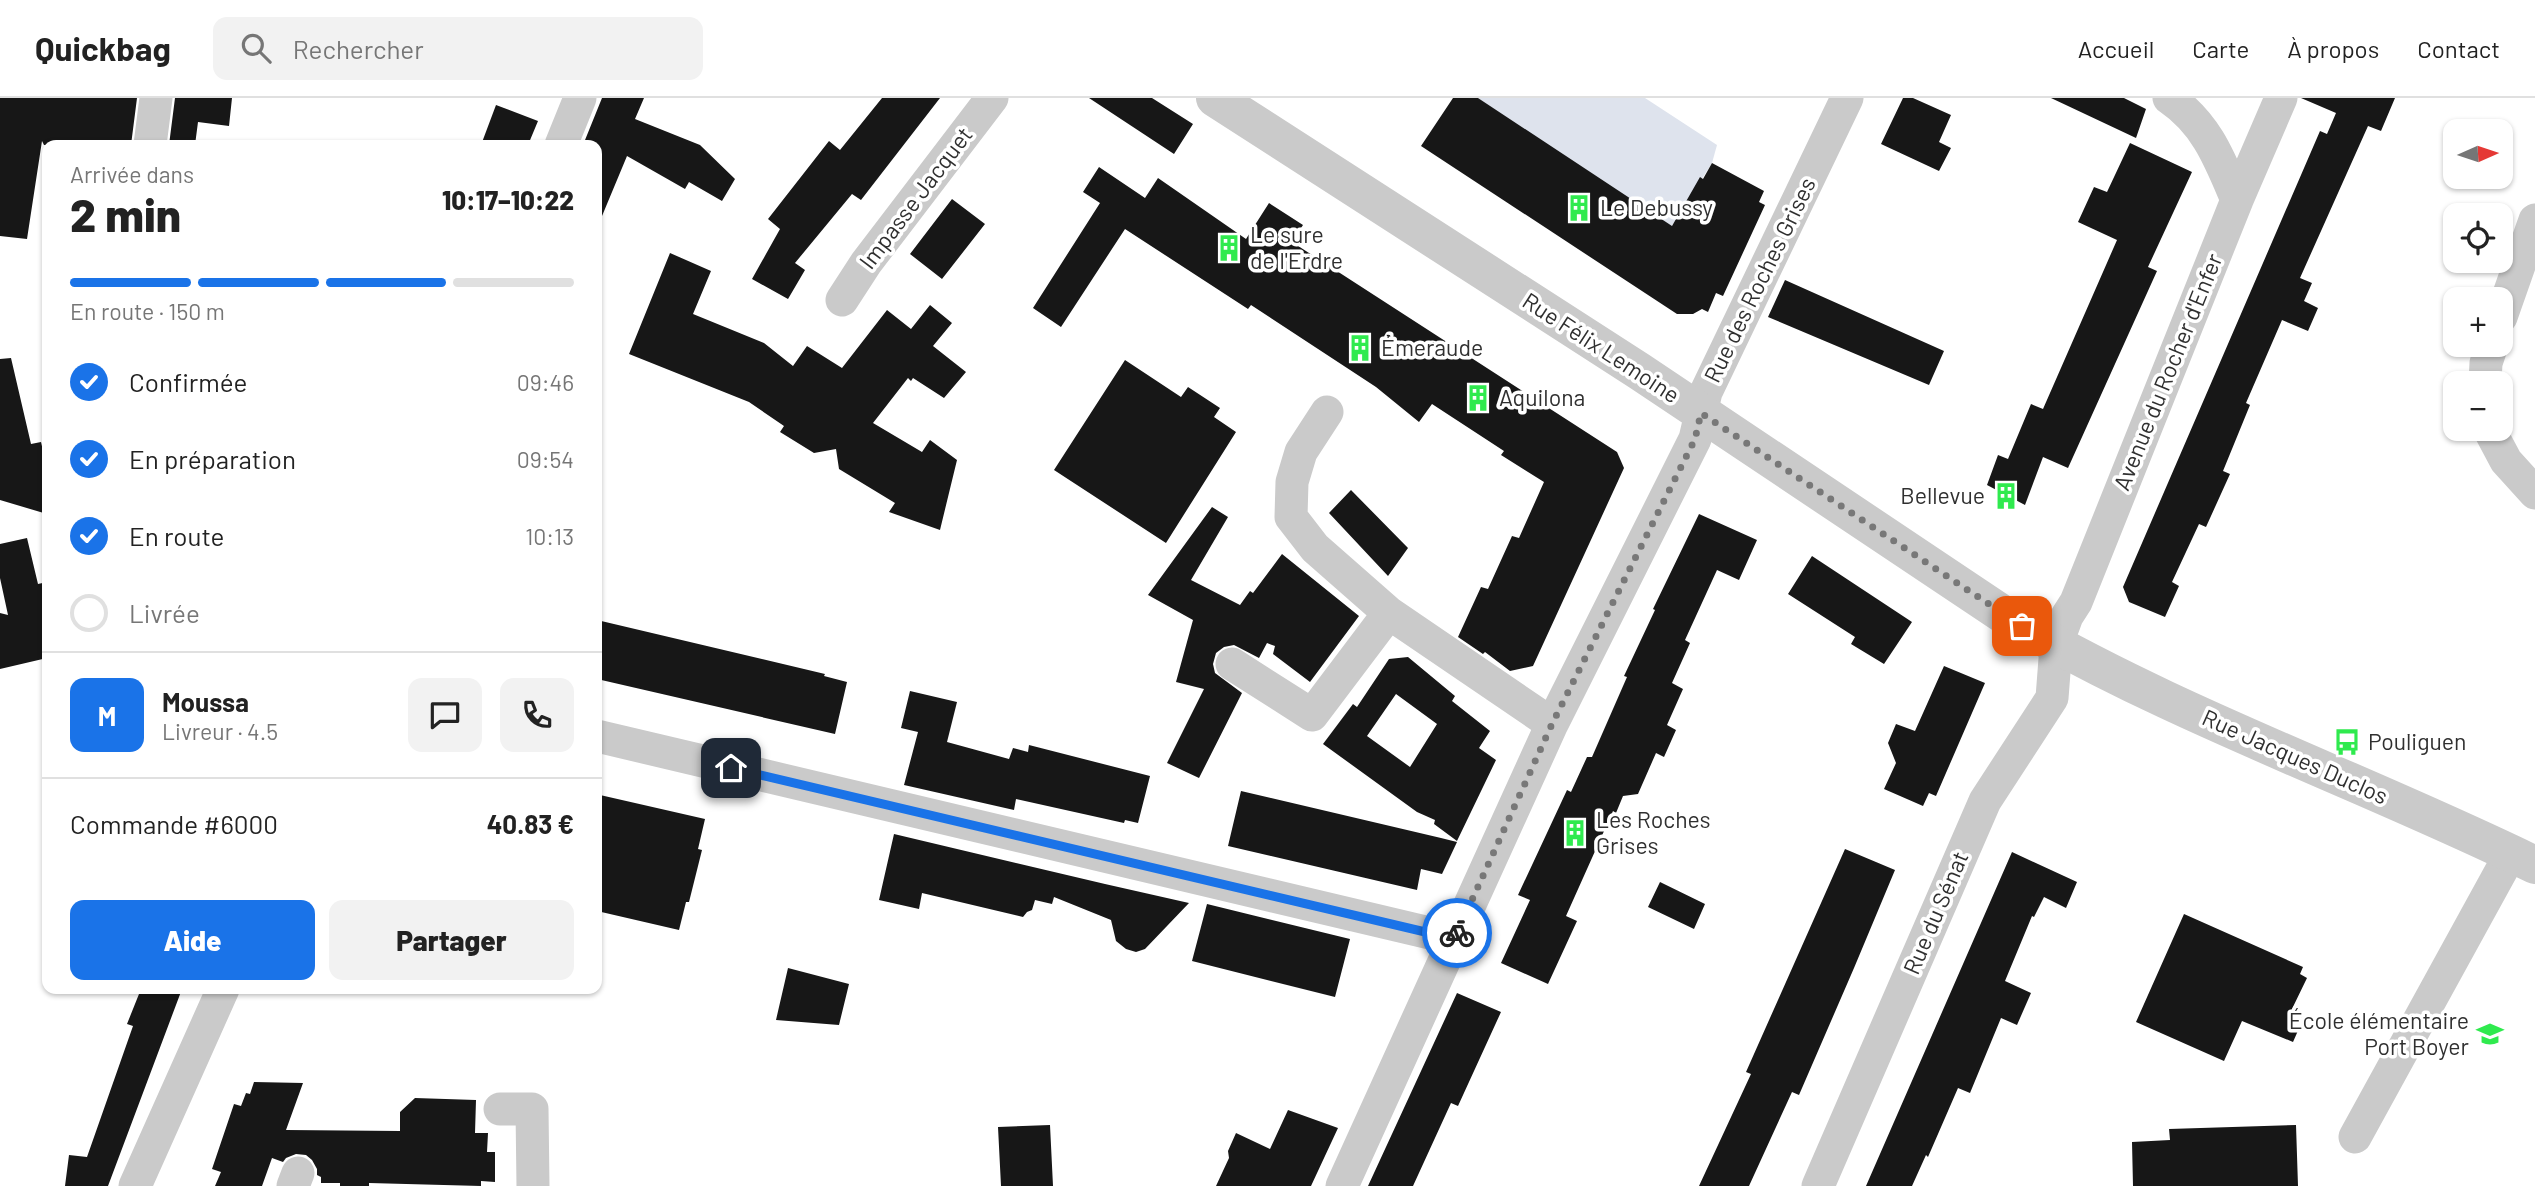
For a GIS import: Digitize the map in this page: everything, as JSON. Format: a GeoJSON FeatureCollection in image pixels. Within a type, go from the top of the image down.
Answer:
{"type":"FeatureCollection","features":[{"type":"Feature","properties":{"kind":"street"},"geometry":{"type":"LineString","coordinates":[[151,140],[156,98]]}},
{"type":"Feature","properties":{"kind":"street"},"geometry":{"type":"LineString","coordinates":[[563,140],[580,98]]}},
{"type":"Feature","properties":{"kind":"street","name":"Impasse Jacquet"},"geometry":{"type":"LineString","coordinates":[[842,300],[866,263],[992,98]]}},
{"type":"Feature","properties":{"kind":"street","name":"Rue Félix Lemoine"},"geometry":{"type":"LineString","coordinates":[[1215,98],[1701,413],[1993,608],[2056,646]]}},
{"type":"Feature","properties":{"kind":"street","name":"Rue des Roches Grises"},"geometry":{"type":"LineString","coordinates":[[1342,1186],[1552,724],[1695,439],[1706,392],[1847,98]]}},
{"type":"Feature","properties":{"kind":"street"},"geometry":{"type":"LineString","coordinates":[[2169,98],[2184,108],[2213,144],[2237,200]]}},
{"type":"Feature","properties":{"kind":"street","name":"Avenue du Rocher d'Enfer"},"geometry":{"type":"LineString","coordinates":[[2056,646],[2281,98]]}},
{"type":"Feature","properties":{"kind":"street"},"geometry":{"type":"LineString","coordinates":[[2510,287],[2535,220]]}},
{"type":"Feature","properties":{"kind":"street"},"geometry":{"type":"LineString","coordinates":[[1327,412],[1301,452],[1292,482],[1291,517],[1315,548],[1389,613],[1552,724]]}},
{"type":"Feature","properties":{"kind":"street"},"geometry":{"type":"LineString","coordinates":[[2495,441],[2506,461],[2535,493]]}},
{"type":"Feature","properties":{"kind":"street"},"geometry":{"type":"LineString","coordinates":[[1232,664],[1312,715],[1389,613]]}},
{"type":"Feature","properties":{"kind":"street","name":"Rue Jacques Duclos"},"geometry":{"type":"LineString","coordinates":[[2056,646],[2229,728],[2523,859]]}},
{"type":"Feature","properties":{"kind":"street","name":"Rue du Sénat"},"geometry":{"type":"LineString","coordinates":[[1818,1186],[1985,801],[2052,698],[2056,646]]}},
{"type":"Feature","properties":{"kind":"street"},"geometry":{"type":"LineString","coordinates":[[602,737],[1455,939]]}},
{"type":"Feature","properties":{"kind":"street"},"geometry":{"type":"LineString","coordinates":[[2355,1137],[2523,859]]}},
{"type":"Feature","properties":{"kind":"street"},"geometry":{"type":"LineString","coordinates":[[135,1186],[221,994]]}},
{"type":"Feature","properties":{"kind":"street"},"geometry":{"type":"LineString","coordinates":[[500,1109],[532,1109],[533,1186]]}},
{"type":"Feature","properties":{"kind":"shaded area"},"geometry":{"type":"Polygon","coordinates":[[[1478,98],[1645,98],[1717,145],[1712,163],[1670,229],[1478,98]]]}},
{"type":"Feature","properties":{"kind":"building"},"geometry":{"type":"Polygon","coordinates":[[[0,98],[137,98],[132,140],[42,140],[27,239],[0,236],[0,98]]]}},
{"type":"Feature","properties":{"kind":"building"},"geometry":{"type":"Polygon","coordinates":[[[175,98],[232,98],[229,126],[198,122],[196,140],[170,140],[175,98]]]}},
{"type":"Feature","properties":{"kind":"building"},"geometry":{"type":"Polygon","coordinates":[[[602,98],[644,98],[635,119],[700,145],[735,179],[722,201],[689,182],[685,189],[627,156],[602,216],[602,140],[585,140],[602,98]]]}},
{"type":"Feature","properties":{"kind":"building"},"geometry":{"type":"Polygon","coordinates":[[[882,98],[940,98],[861,200],[852,194],[795,263],[805,270],[788,299],[752,279],[780,229],[768,219],[829,141],[840,150],[882,98]]]}},
{"type":"Feature","properties":{"kind":"building"},"geometry":{"type":"Polygon","coordinates":[[[1089,98],[1152,98],[1193,124],[1174,154],[1089,98]]]}},
{"type":"Feature","properties":{"kind":"building","name":"Le Debussy"},"geometry":{"type":"Polygon","coordinates":[[[1453,98],[1478,98],[1672,226],[1700,177],[1703,179],[1712,163],[1764,191],[1759,202],[1765,205],[1723,296],[1716,293],[1708,312],[1702,309],[1693,314],[1677,314],[1421,146],[1453,98]]]}},
{"type":"Feature","properties":{"kind":"building"},"geometry":{"type":"Polygon","coordinates":[[[1903,98],[1913,98],[1951,115],[1939,142],[1951,148],[1939,171],[1881,144],[1903,98]]]}},
{"type":"Feature","properties":{"kind":"building"},"geometry":{"type":"Polygon","coordinates":[[[2051,98],[2124,98],[2146,109],[2136,138],[2051,98]]]}},
{"type":"Feature","properties":{"kind":"building"},"geometry":{"type":"Polygon","coordinates":[[[2301,98],[2395,98],[2381,131],[2368,126],[2300,278],[2312,283],[2304,301],[2318,308],[2308,331],[2282,320],[2246,403],[2250,405],[2223,471],[2230,474],[2206,527],[2199,524],[2172,582],[2179,586],[2165,617],[2129,602],[2123,587],[2320,131],[2327,134],[2336,113],[2301,98]]]}},
{"type":"Feature","properties":{"kind":"building"},"geometry":{"type":"Polygon","coordinates":[[[496,105],[538,121],[530,140],[483,140],[496,105]]]}},
{"type":"Feature","properties":{"kind":"building"},"geometry":{"type":"Polygon","coordinates":[[[2130,143],[2192,172],[2148,267],[2157,271],[2068,468],[2043,457],[2025,505],[1987,485],[1998,455],[2008,459],[2031,404],[2043,409],[2117,240],[2078,222],[2094,187],[2107,192],[2130,143]]]}},
{"type":"Feature","properties":{"kind":"building"},"geometry":{"type":"Polygon","coordinates":[[[1099,167],[1145,198],[1158,178],[1246,239],[1269,203],[1303,225],[1292,242],[1617,452],[1624,468],[1533,666],[1510,671],[1485,652],[1483,654],[1458,637],[1481,587],[1488,589],[1512,536],[1519,538],[1544,482],[1501,455],[1504,451],[1432,404],[1419,422],[1376,387],[1251,305],[1248,309],[1125,229],[1061,327],[1033,308],[1100,203],[1083,192],[1099,167]]]}},
{"type":"Feature","properties":{"kind":"building"},"geometry":{"type":"Polygon","coordinates":[[[952,199],[985,224],[942,279],[910,254],[952,199]]]}},
{"type":"Feature","properties":{"kind":"building"},"geometry":{"type":"Polygon","coordinates":[[[670,253],[711,271],[693,314],[764,343],[793,366],[807,346],[842,368],[887,310],[911,329],[930,305],[952,323],[933,346],[966,372],[944,398],[913,378],[911,381],[908,378],[873,423],[922,452],[930,440],[957,460],[940,530],[889,512],[895,503],[839,469],[836,449],[814,453],[780,432],[784,426],[749,402],[629,354],[670,253]]]}},
{"type":"Feature","properties":{"kind":"building"},"geometry":{"type":"Polygon","coordinates":[[[1785,280],[1944,351],[1929,385],[1768,317],[1785,280]]]}},
{"type":"Feature","properties":{"kind":"building"},"geometry":{"type":"Polygon","coordinates":[[[11,358],[31,444],[41,442],[42,513],[0,500],[0,359],[11,358]]]}},
{"type":"Feature","properties":{"kind":"building"},"geometry":{"type":"Polygon","coordinates":[[[1125,360],[1181,397],[1188,387],[1220,408],[1214,417],[1236,432],[1166,543],[1054,470],[1125,360]]]}},
{"type":"Feature","properties":{"kind":"building"},"geometry":{"type":"Polygon","coordinates":[[[1351,490],[1408,548],[1388,576],[1329,513],[1351,490]]]}},
{"type":"Feature","properties":{"kind":"building"},"geometry":{"type":"Polygon","coordinates":[[[1212,507],[1228,517],[1191,580],[1240,605],[1250,591],[1253,593],[1282,554],[1359,616],[1310,682],[1273,654],[1275,646],[1267,643],[1259,658],[1234,645],[1224,647],[1216,653],[1213,664],[1215,673],[1242,693],[1199,778],[1167,763],[1204,689],[1176,682],[1193,620],[1148,595],[1212,507]]]}},
{"type":"Feature","properties":{"kind":"building"},"geometry":{"type":"Polygon","coordinates":[[[1699,514],[1757,540],[1739,580],[1717,570],[1685,640],[1690,643],[1672,683],[1683,689],[1667,725],[1676,730],[1664,757],[1656,753],[1638,794],[1623,796],[1616,813],[1613,811],[1566,916],[1577,921],[1548,984],[1501,963],[1530,900],[1518,895],[1567,790],[1571,792],[1587,757],[1592,757],[1627,677],[1624,676],[1655,610],[1653,609],[1699,514]]]}},
{"type":"Feature","properties":{"kind":"building"},"geometry":{"type":"Polygon","coordinates":[[[27,538],[38,584],[42,583],[42,659],[0,669],[0,613],[8,615],[0,578],[0,544],[27,538]]]}},
{"type":"Feature","properties":{"kind":"building"},"geometry":{"type":"Polygon","coordinates":[[[1812,556],[1912,622],[1884,664],[1851,644],[1855,637],[1788,594],[1812,556]]]}},
{"type":"Feature","properties":{"kind":"building"},"geometry":{"type":"Polygon","coordinates":[[[602,621],[825,674],[824,676],[847,682],[835,734],[602,680],[602,621]]]}},
{"type":"Feature","properties":{"kind":"building"},"geometry":{"type":"Polygon","coordinates":[[[1408,657],[1455,696],[1452,701],[1490,731],[1479,748],[1496,760],[1457,841],[1434,824],[1435,820],[1417,812],[1323,744],[1353,704],[1357,707],[1389,659],[1408,657]],[[1396,694],[1367,736],[1410,767],[1437,724],[1396,694]]]}},
{"type":"Feature","properties":{"kind":"building"},"geometry":{"type":"Polygon","coordinates":[[[1944,666],[1985,683],[1936,796],[1929,793],[1923,806],[1884,789],[1896,763],[1888,743],[1896,724],[1915,731],[1944,666]]]}},
{"type":"Feature","properties":{"kind":"building"},"geometry":{"type":"Polygon","coordinates":[[[910,691],[957,702],[947,742],[1009,759],[1013,748],[1028,752],[1029,745],[1150,776],[1138,823],[1125,820],[1124,823],[1016,799],[1014,810],[904,785],[918,732],[901,728],[910,691]]]}},
{"type":"Feature","properties":{"kind":"building"},"geometry":{"type":"Polygon","coordinates":[[[1241,791],[1457,842],[1442,874],[1421,869],[1417,890],[1228,846],[1241,791]]]}},
{"type":"Feature","properties":{"kind":"building"},"geometry":{"type":"Polygon","coordinates":[[[602,795],[705,819],[698,849],[702,850],[679,930],[602,912],[602,795]]]}},
{"type":"Feature","properties":{"kind":"building"},"geometry":{"type":"Polygon","coordinates":[[[894,834],[1189,903],[1145,949],[1136,952],[1126,949],[1116,941],[1111,920],[1054,897],[1052,904],[1035,900],[1032,910],[1023,917],[922,893],[919,909],[879,900],[894,834]]]}},
{"type":"Feature","properties":{"kind":"building"},"geometry":{"type":"Polygon","coordinates":[[[1845,849],[1895,870],[1799,1095],[1792,1092],[1749,1186],[1699,1186],[1751,1074],[1746,1072],[1845,849]]]}},
{"type":"Feature","properties":{"kind":"building"},"geometry":{"type":"Polygon","coordinates":[[[2012,852],[2077,882],[2066,908],[2044,897],[2034,917],[2032,916],[2005,981],[2031,993],[2017,1025],[2001,1018],[1970,1093],[1958,1088],[1928,1157],[1926,1155],[1912,1186],[1866,1186],[2012,852]]]}},
{"type":"Feature","properties":{"kind":"building"},"geometry":{"type":"Polygon","coordinates":[[[1660,882],[1705,904],[1694,929],[1648,907],[1660,882]]]}},
{"type":"Feature","properties":{"kind":"building"},"geometry":{"type":"Polygon","coordinates":[[[1207,904],[1350,939],[1335,997],[1192,961],[1207,904]]]}},
{"type":"Feature","properties":{"kind":"building"},"geometry":{"type":"Polygon","coordinates":[[[2184,914],[2303,967],[2300,974],[2307,978],[2291,1011],[2304,1017],[2293,1042],[2242,1021],[2224,1061],[2136,1022],[2184,914]]]}},
{"type":"Feature","properties":{"kind":"building"},"geometry":{"type":"Polygon","coordinates":[[[788,968],[849,984],[839,1025],[776,1020],[788,968]]]}},
{"type":"Feature","properties":{"kind":"building"},"geometry":{"type":"Polygon","coordinates":[[[1457,993],[1501,1012],[1458,1106],[1451,1103],[1413,1186],[1368,1186],[1457,993]]]}},
{"type":"Feature","properties":{"kind":"building"},"geometry":{"type":"Polygon","coordinates":[[[139,994],[180,994],[108,1186],[65,1186],[69,1155],[87,1157],[133,1026],[127,1024],[139,994]]]}},
{"type":"Feature","properties":{"kind":"building"},"geometry":{"type":"Polygon","coordinates":[[[254,1082],[303,1083],[286,1130],[400,1131],[400,1112],[415,1098],[476,1100],[475,1133],[488,1133],[487,1152],[495,1152],[495,1182],[481,1181],[481,1186],[369,1183],[369,1186],[340,1186],[340,1183],[321,1183],[321,1177],[317,1175],[312,1160],[306,1155],[296,1154],[283,1162],[272,1158],[262,1186],[215,1186],[221,1172],[212,1169],[234,1104],[241,1106],[246,1093],[250,1094],[254,1082]]]}},
{"type":"Feature","properties":{"kind":"building"},"geometry":{"type":"Polygon","coordinates":[[[1288,1110],[1338,1128],[1311,1186],[1216,1186],[1229,1158],[1228,1151],[1236,1133],[1270,1149],[1288,1110]]]}},
{"type":"Feature","properties":{"kind":"building"},"geometry":{"type":"Polygon","coordinates":[[[1050,1125],[1053,1186],[1001,1186],[998,1127],[1050,1125]]]}},
{"type":"Feature","properties":{"kind":"building"},"geometry":{"type":"Polygon","coordinates":[[[2296,1125],[2298,1186],[2133,1186],[2132,1142],[2170,1140],[2169,1129],[2296,1125]]]}},
{"type":"Feature","properties":{"kind":"way so far"},"geometry":{"type":"LineString","coordinates":[[1457,933],[1552,724],[1695,439],[1701,413],[2022,626]]}},
{"type":"Feature","properties":{"kind":"place","name":"Le Debussy"},"geometry":{"type":"Point","coordinates":[1579,208]}},
{"type":"Feature","properties":{"kind":"place","name":"Le sure de l'Erdre"},"geometry":{"type":"Point","coordinates":[1229,248]}},
{"type":"Feature","properties":{"kind":"place","name":"Émeraude"},"geometry":{"type":"Point","coordinates":[1360,348]}},
{"type":"Feature","properties":{"kind":"place","name":"Aquilona"},"geometry":{"type":"Point","coordinates":[1478,398]}},
{"type":"Feature","properties":{"kind":"place","name":"Bellevue"},"geometry":{"type":"Point","coordinates":[2006,496]}},
{"type":"Feature","properties":{"kind":"place","name":"Pouliguen"},"geometry":{"type":"Point","coordinates":[2347,742]}},
{"type":"Feature","properties":{"kind":"place","name":"Les Roches Grises"},"geometry":{"type":"Point","coordinates":[1575,833]}},
{"type":"Feature","properties":{"kind":"place","name":"École élémentaire Port Boyer"},"geometry":{"type":"Point","coordinates":[2490,1034]}},
{"type":"Feature","properties":{"kind":"route"},"geometry":{"type":"LineString","coordinates":[[731,768],[1455,939],[1457,933]]}}]}
